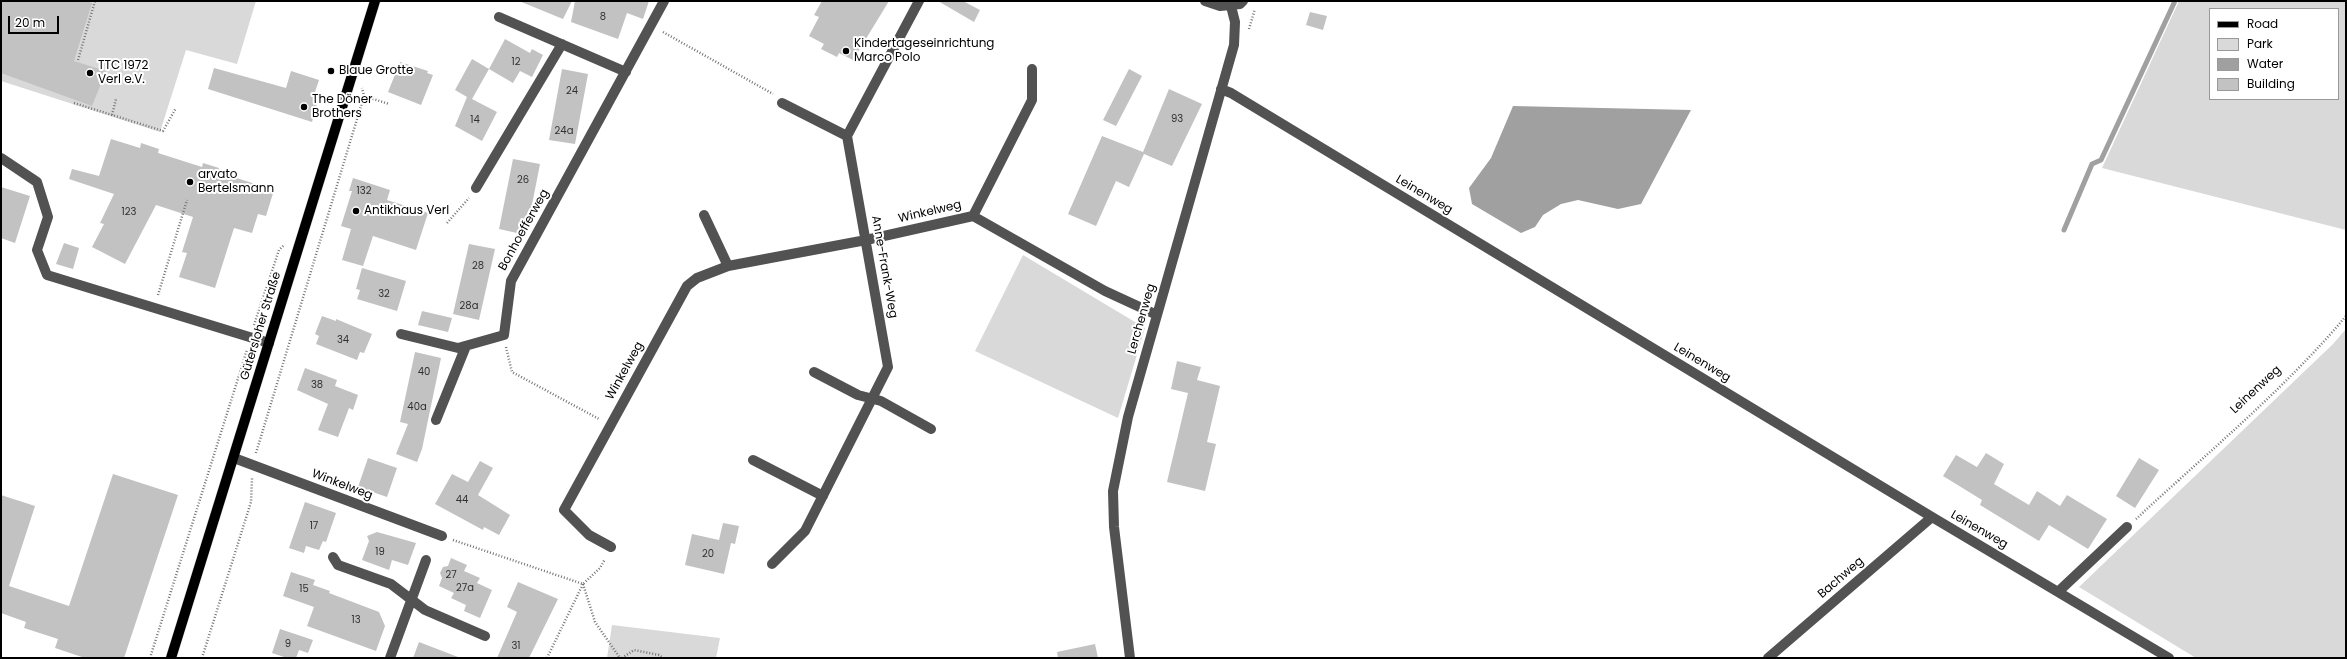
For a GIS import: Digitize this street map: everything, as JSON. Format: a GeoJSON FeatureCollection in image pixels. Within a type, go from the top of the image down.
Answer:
{"type":"FeatureCollection","features":[{"type":"Feature","properties":{"kind":"main road","name":"Gütersloher Straße"},"geometry":{"type":"LineString","coordinates":[[171,658],[375,1]]}},
{"type":"Feature","properties":{"kind":"street","name":"Bonhoefferweg"},"geometry":{"type":"LineString","coordinates":[[504,335],[511,281],[664,1]]}},
{"type":"Feature","properties":{"kind":"street"},"geometry":{"type":"LineString","coordinates":[[782,103],[847,136],[919,1]]}},
{"type":"Feature","properties":{"kind":"street"},"geometry":{"type":"LineString","coordinates":[[1205,1],[1220,6],[1231,6],[1240,4],[1243,1]]}},
{"type":"Feature","properties":{"kind":"street","name":"Lerchenweg"},"geometry":{"type":"LineString","coordinates":[[1130,658],[1114,528],[1113,491],[1128,418],[1234,45],[1235,22],[1231,6]]}},
{"type":"Feature","properties":{"kind":"street"},"geometry":{"type":"LineString","coordinates":[[499,17],[626,72]]}},
{"type":"Feature","properties":{"kind":"street"},"geometry":{"type":"LineString","coordinates":[[476,188],[562,44]]}},
{"type":"Feature","properties":{"kind":"street","name":"Winkelweg"},"geometry":{"type":"LineString","coordinates":[[973,216],[1032,100],[1032,69]]}},
{"type":"Feature","properties":{"kind":"street","name":"Leinenweg"},"geometry":{"type":"LineString","coordinates":[[1221,90],[1231,93],[1932,517],[2059,591],[2169,658]]}},
{"type":"Feature","properties":{"kind":"street","name":"Anne-Frank-Weg"},"geometry":{"type":"LineString","coordinates":[[772,564],[805,531],[888,367],[847,136]]}},
{"type":"Feature","properties":{"kind":"street"},"geometry":{"type":"LineString","coordinates":[[1,158],[37,182],[48,217],[37,250],[47,274],[269,343]]}},
{"type":"Feature","properties":{"kind":"street"},"geometry":{"type":"LineString","coordinates":[[704,215],[728,266]]}},
{"type":"Feature","properties":{"kind":"street","name":"Winkelweg"},"geometry":{"type":"LineString","coordinates":[[611,547],[589,535],[564,510],[687,286],[697,278],[728,266],[866,240],[973,216],[1105,291],[1157,315]]}},
{"type":"Feature","properties":{"kind":"street"},"geometry":{"type":"LineString","coordinates":[[401,334],[458,348],[504,335]]}},
{"type":"Feature","properties":{"kind":"street"},"geometry":{"type":"LineString","coordinates":[[436,420],[466,346]]}},
{"type":"Feature","properties":{"kind":"street"},"geometry":{"type":"LineString","coordinates":[[814,372],[858,395],[881,401],[931,429]]}},
{"type":"Feature","properties":{"kind":"street","name":"Winkelweg"},"geometry":{"type":"LineString","coordinates":[[234,458],[442,536]]}},
{"type":"Feature","properties":{"kind":"street"},"geometry":{"type":"LineString","coordinates":[[753,460],[823,496]]}},
{"type":"Feature","properties":{"kind":"street","name":"Bachweg"},"geometry":{"type":"LineString","coordinates":[[1768,658],[1932,517]]}},
{"type":"Feature","properties":{"kind":"street"},"geometry":{"type":"LineString","coordinates":[[2059,591],[2127,527]]}},
{"type":"Feature","properties":{"kind":"street"},"geometry":{"type":"LineString","coordinates":[[333,556],[338,565],[391,584],[425,610],[484,636]]}},
{"type":"Feature","properties":{"kind":"street"},"geometry":{"type":"LineString","coordinates":[[390,658],[426,560]]}},
{"type":"Feature","properties":{"kind":"path"},"geometry":{"type":"LineString","coordinates":[[78,60],[95,1]]}},
{"type":"Feature","properties":{"kind":"path"},"geometry":{"type":"LineString","coordinates":[[1248,34],[1256,5]]}},
{"type":"Feature","properties":{"kind":"path"},"geometry":{"type":"LineString","coordinates":[[651,25],[775,95],[782,103]]}},
{"type":"Feature","properties":{"kind":"path"},"geometry":{"type":"LineString","coordinates":[[202,658],[251,502],[253,465],[364,96],[357,60]]}},
{"type":"Feature","properties":{"kind":"path"},"geometry":{"type":"LineString","coordinates":[[364,96],[389,104]]}},
{"type":"Feature","properties":{"kind":"path"},"geometry":{"type":"LineString","coordinates":[[112,115],[116,99]]}},
{"type":"Feature","properties":{"kind":"path"},"geometry":{"type":"LineString","coordinates":[[74,103],[163,131],[176,108]]}},
{"type":"Feature","properties":{"kind":"path"},"geometry":{"type":"LineString","coordinates":[[447,223],[463,206],[476,188]]}},
{"type":"Feature","properties":{"kind":"path"},"geometry":{"type":"LineString","coordinates":[[154,308],[187,200]]}},
{"type":"Feature","properties":{"kind":"path"},"geometry":{"type":"LineString","coordinates":[[255,318],[279,250],[290,239]]}},
{"type":"Feature","properties":{"kind":"path","name":"Leinenweg"},"geometry":{"type":"LineString","coordinates":[[2127,527],[2284,381],[2326,340],[2346,316]]}},
{"type":"Feature","properties":{"kind":"path"},"geometry":{"type":"LineString","coordinates":[[504,335],[512,372],[610,425]]}},
{"type":"Feature","properties":{"kind":"path"},"geometry":{"type":"LineString","coordinates":[[150,658],[244,358]]}},
{"type":"Feature","properties":{"kind":"path"},"geometry":{"type":"LineString","coordinates":[[442,536],[583,584]]}},
{"type":"Feature","properties":{"kind":"path"},"geometry":{"type":"LineString","coordinates":[[547,658],[583,584],[600,568],[611,547]]}},
{"type":"Feature","properties":{"kind":"path"},"geometry":{"type":"LineString","coordinates":[[583,584],[595,622],[621,658],[634,650],[659,655],[663,658]]}},
{"type":"Feature","properties":{"kind":"green space","name":"TTC 1972 Verl e.V."},"geometry":{"type":"Polygon","coordinates":[[[1,1],[256,1],[237,64],[186,50],[160,132],[1,81],[1,1]]]}},
{"type":"Feature","properties":{"kind":"green space"},"geometry":{"type":"Polygon","coordinates":[[[2179,1],[2346,1],[2346,230],[2102,168],[2179,1]]]}},
{"type":"Feature","properties":{"kind":"green space"},"geometry":{"type":"Polygon","coordinates":[[[1023,255],[1145,328],[1118,418],[975,351],[1023,255]]]}},
{"type":"Feature","properties":{"kind":"green space"},"geometry":{"type":"Polygon","coordinates":[[[2346,329],[2346,658],[2196,658],[2079,587],[2333,344],[2346,329]]]}},
{"type":"Feature","properties":{"kind":"green space"},"geometry":{"type":"Polygon","coordinates":[[[612,625],[720,638],[716,658],[607,658],[612,625]]]}},
{"type":"Feature","properties":{"kind":"water"},"geometry":{"type":"Polygon","coordinates":[[[1513,106],[1691,110],[1641,204],[1618,209],[1578,200],[1561,204],[1543,215],[1535,227],[1521,233],[1472,204],[1469,188],[1491,158],[1513,106]]]}},
{"type":"Feature","properties":{"kind":"building"},"geometry":{"type":"Polygon","coordinates":[[[1,1],[85,1],[92,3],[74,61],[106,71],[92,106],[1,73],[1,1]]]}},
{"type":"Feature","properties":{"kind":"building"},"geometry":{"type":"Polygon","coordinates":[[[519,1],[572,1],[563,19],[519,1]]]}},
{"type":"Feature","properties":{"kind":"building"},"geometry":{"type":"Polygon","coordinates":[[[575,1],[649,1],[643,19],[627,13],[618,39],[571,22],[575,1]]]}},
{"type":"Feature","properties":{"kind":"building"},"geometry":{"type":"Polygon","coordinates":[[[822,1],[889,1],[853,60],[839,53],[837,57],[821,49],[824,44],[809,36],[819,17],[814,15],[822,1]]]}},
{"type":"Feature","properties":{"kind":"building"},"geometry":{"type":"Polygon","coordinates":[[[938,1],[963,1],[980,10],[974,22],[938,1]]]}},
{"type":"Feature","properties":{"kind":"building"},"geometry":{"type":"Polygon","coordinates":[[[1310,12],[1327,16],[1323,30],[1306,25],[1310,12]]]}},
{"type":"Feature","properties":{"kind":"building"},"geometry":{"type":"Polygon","coordinates":[[[505,39],[530,53],[532,49],[543,55],[532,77],[520,71],[513,83],[489,69],[505,39]]]}},
{"type":"Feature","properties":{"kind":"building"},"geometry":{"type":"Polygon","coordinates":[[[472,59],[489,69],[472,99],[497,112],[482,141],[455,126],[467,97],[455,90],[472,59]]]}},
{"type":"Feature","properties":{"kind":"building"},"geometry":{"type":"Polygon","coordinates":[[[400,62],[428,71],[427,73],[433,75],[421,105],[388,92],[400,62]]]}},
{"type":"Feature","properties":{"kind":"building"},"geometry":{"type":"Polygon","coordinates":[[[214,68],[286,88],[291,71],[319,80],[313,98],[318,100],[312,122],[208,89],[214,68]]]}},
{"type":"Feature","properties":{"kind":"building"},"geometry":{"type":"Polygon","coordinates":[[[562,69],[588,74],[575,144],[549,140],[562,69]]]}},
{"type":"Feature","properties":{"kind":"building"},"geometry":{"type":"Polygon","coordinates":[[[1129,69],[1142,76],[1116,126],[1103,120],[1129,69]]]}},
{"type":"Feature","properties":{"kind":"building"},"geometry":{"type":"Polygon","coordinates":[[[1169,89],[1202,104],[1172,166],[1144,154],[1129,187],[1116,181],[1096,226],[1068,214],[1102,136],[1143,152],[1169,89]]]}},
{"type":"Feature","properties":{"kind":"building"},"geometry":{"type":"Polygon","coordinates":[[[111,139],[140,148],[141,143],[159,149],[158,153],[202,167],[203,163],[219,168],[218,172],[274,190],[266,216],[258,214],[252,233],[234,228],[215,288],[179,277],[187,253],[182,252],[193,217],[156,205],[125,264],[92,247],[104,224],[100,223],[114,194],[69,179],[72,169],[99,176],[111,139]]]}},
{"type":"Feature","properties":{"kind":"building"},"geometry":{"type":"Polygon","coordinates":[[[513,159],[540,164],[526,235],[499,229],[513,159]]]}},
{"type":"Feature","properties":{"kind":"building"},"geometry":{"type":"Polygon","coordinates":[[[353,178],[390,190],[387,200],[428,213],[416,250],[373,236],[363,266],[342,260],[351,229],[341,226],[352,191],[349,191],[353,178]]]}},
{"type":"Feature","properties":{"kind":"building"},"geometry":{"type":"Polygon","coordinates":[[[1,187],[30,196],[15,243],[1,238],[1,187]]]}},
{"type":"Feature","properties":{"kind":"building"},"geometry":{"type":"Polygon","coordinates":[[[64,243],[79,248],[73,269],[56,264],[64,243]]]}},
{"type":"Feature","properties":{"kind":"building"},"geometry":{"type":"Polygon","coordinates":[[[469,244],[495,249],[479,320],[453,314],[469,244]]]}},
{"type":"Feature","properties":{"kind":"building"},"geometry":{"type":"Polygon","coordinates":[[[362,268],[406,281],[397,311],[357,299],[360,290],[356,289],[362,268]]]}},
{"type":"Feature","properties":{"kind":"building"},"geometry":{"type":"Polygon","coordinates":[[[422,311],[452,318],[448,332],[418,325],[422,311]]]}},
{"type":"Feature","properties":{"kind":"building"},"geometry":{"type":"Polygon","coordinates":[[[322,316],[336,321],[336,319],[372,334],[364,353],[360,352],[357,360],[316,344],[319,336],[315,334],[322,316]]]}},
{"type":"Feature","properties":{"kind":"building"},"geometry":{"type":"Polygon","coordinates":[[[415,352],[441,358],[422,449],[417,462],[396,454],[408,424],[400,422],[415,352]]]}},
{"type":"Feature","properties":{"kind":"building"},"geometry":{"type":"Polygon","coordinates":[[[1177,361],[1201,367],[1197,380],[1220,386],[1207,442],[1216,444],[1205,491],[1167,482],[1188,393],[1171,389],[1177,361]]]}},
{"type":"Feature","properties":{"kind":"building"},"geometry":{"type":"Polygon","coordinates":[[[305,368],[337,380],[335,386],[358,395],[353,410],[349,408],[338,437],[318,430],[328,404],[297,390],[305,368]]]}},
{"type":"Feature","properties":{"kind":"building"},"geometry":{"type":"Polygon","coordinates":[[[1986,453],[2004,464],[1994,484],[2029,505],[2037,491],[2060,506],[2067,495],[2107,519],[2088,549],[2049,525],[2039,541],[1980,505],[1982,500],[1943,476],[1956,455],[1977,467],[1986,453]]]}},
{"type":"Feature","properties":{"kind":"building"},"geometry":{"type":"Polygon","coordinates":[[[368,458],[397,468],[387,497],[358,487],[368,458]]]}},
{"type":"Feature","properties":{"kind":"building"},"geometry":{"type":"Polygon","coordinates":[[[2139,458],[2159,470],[2135,508],[2116,496],[2139,458]]]}},
{"type":"Feature","properties":{"kind":"building"},"geometry":{"type":"Polygon","coordinates":[[[480,461],[493,468],[478,495],[510,515],[499,535],[484,527],[483,530],[435,504],[452,474],[468,482],[480,461]]]}},
{"type":"Feature","properties":{"kind":"building"},"geometry":{"type":"Polygon","coordinates":[[[113,474],[178,495],[124,658],[85,658],[55,648],[58,639],[24,628],[26,622],[1,613],[1,495],[35,506],[9,586],[69,606],[113,474]]]}},
{"type":"Feature","properties":{"kind":"building"},"geometry":{"type":"Polygon","coordinates":[[[305,502],[336,513],[326,542],[323,541],[319,550],[306,546],[304,553],[289,548],[305,502]]]}},
{"type":"Feature","properties":{"kind":"building"},"geometry":{"type":"Polygon","coordinates":[[[723,523],[739,526],[735,544],[731,543],[724,574],[685,565],[692,534],[719,540],[723,523]]]}},
{"type":"Feature","properties":{"kind":"building"},"geometry":{"type":"Polygon","coordinates":[[[377,532],[416,543],[408,565],[392,560],[389,570],[362,560],[369,541],[367,536],[377,532]]]}},
{"type":"Feature","properties":{"kind":"building"},"geometry":{"type":"Polygon","coordinates":[[[451,558],[467,565],[464,571],[480,578],[477,583],[492,590],[480,618],[464,611],[466,605],[451,598],[454,593],[439,586],[442,578],[440,573],[443,567],[448,566],[451,558]]]}},
{"type":"Feature","properties":{"kind":"building"},"geometry":{"type":"Polygon","coordinates":[[[291,572],[315,580],[313,585],[330,591],[329,593],[379,612],[385,626],[376,651],[307,626],[314,607],[283,596],[291,572]]]}},
{"type":"Feature","properties":{"kind":"building"},"geometry":{"type":"Polygon","coordinates":[[[518,582],[558,599],[529,658],[497,658],[517,612],[507,607],[518,582]]]}},
{"type":"Feature","properties":{"kind":"building"},"geometry":{"type":"Polygon","coordinates":[[[280,629],[313,640],[308,653],[299,650],[296,658],[287,658],[272,653],[280,629]]]}},
{"type":"Feature","properties":{"kind":"building"},"geometry":{"type":"Polygon","coordinates":[[[419,642],[458,657],[458,658],[413,658],[419,642]]]}},
{"type":"Feature","properties":{"kind":"building"},"geometry":{"type":"Polygon","coordinates":[[[1095,644],[1098,658],[1058,658],[1057,652],[1095,644]]]}},
{"type":"Feature","properties":{"kind":"waterway"},"geometry":{"type":"LineString","coordinates":[[2064,230],[2092,164],[2101,160],[2175,1]]}},
{"type":"Feature","properties":{"kind":"place","name":"Kindertageseinrichtung Marco Polo"},"geometry":{"type":"Point","coordinates":[846,51]}},
{"type":"Feature","properties":{"kind":"place","name":"Blaue Grotte"},"geometry":{"type":"Point","coordinates":[331,71]}},
{"type":"Feature","properties":{"kind":"place","name":"TTC 1972 Verl e.V."},"geometry":{"type":"Point","coordinates":[90,73]}},
{"type":"Feature","properties":{"kind":"place","name":"The Döner Brothers"},"geometry":{"type":"Point","coordinates":[304,107]}},
{"type":"Feature","properties":{"kind":"place","name":"arvato Bertelsmann"},"geometry":{"type":"Point","coordinates":[190,182]}},
{"type":"Feature","properties":{"kind":"place","name":"Antikhaus Verl"},"geometry":{"type":"Point","coordinates":[356,211]}}]}
